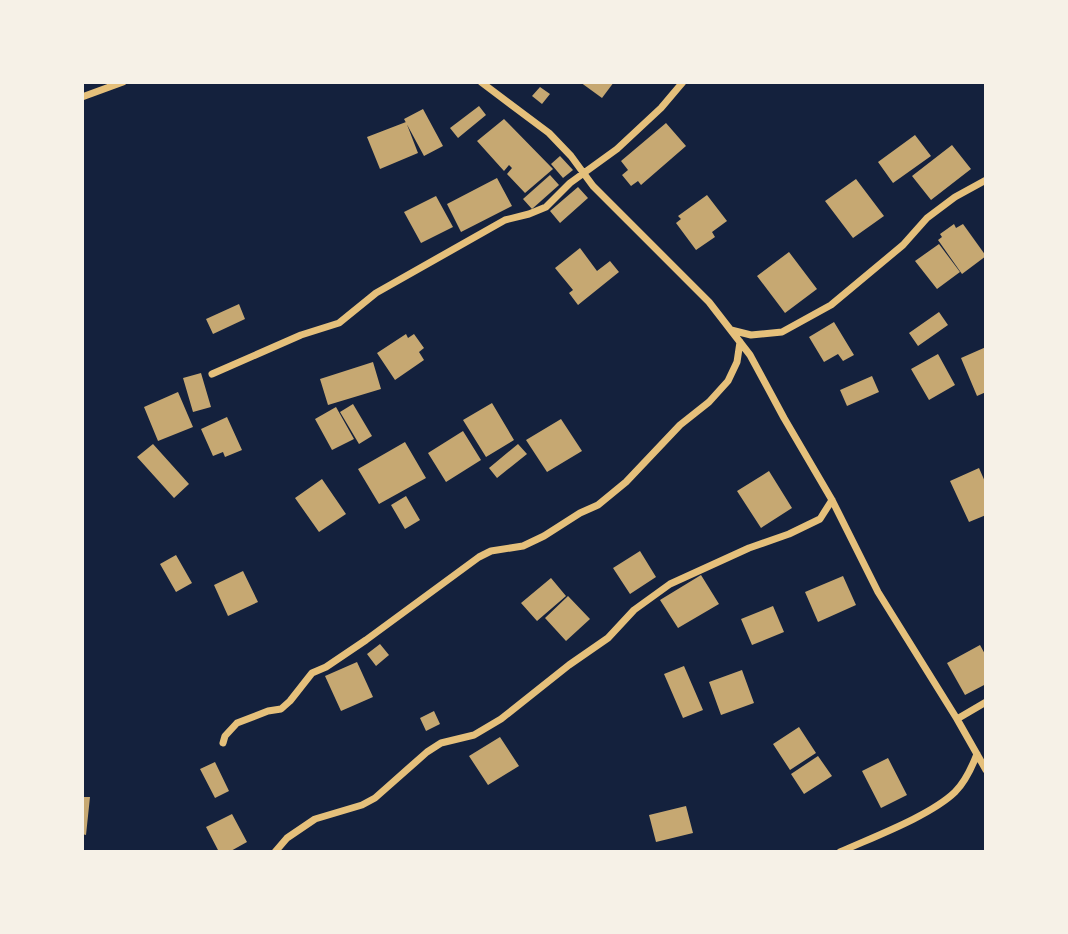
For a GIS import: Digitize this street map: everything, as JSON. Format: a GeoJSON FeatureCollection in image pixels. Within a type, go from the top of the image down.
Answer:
{"type":"FeatureCollection","features":[{"type":"Feature","properties":{"kind":"street"},"geometry":{"type":"LineString","coordinates":[[82,97],[122,82]]}},
{"type":"Feature","properties":{"kind":"street"},"geometry":{"type":"LineString","coordinates":[[481,82],[549,133],[571,156],[593,186],[709,302],[750,355],[832,500],[878,592],[986,770]]}},
{"type":"Feature","properties":{"kind":"street"},"geometry":{"type":"LineString","coordinates":[[212,374],[301,335],[339,323],[376,293],[505,220],[530,215],[547,207],[570,183],[617,149],[661,108],[683,82]]}},
{"type":"Feature","properties":{"kind":"street"},"geometry":{"type":"LineString","coordinates":[[731,330],[751,335],[782,332],[831,305],[903,245],[927,218],[955,197],[986,180]]}},
{"type":"Feature","properties":{"kind":"street"},"geometry":{"type":"LineString","coordinates":[[223,743],[225,736],[237,723],[281,709],[312,673],[326,667],[366,640],[479,557],[491,551],[523,546],[598,505],[626,482],[680,425],[728,381],[737,362],[740,342]]}},
{"type":"Feature","properties":{"kind":"street"},"geometry":{"type":"LineString","coordinates":[[275,852],[287,838],[314,819],[362,805],[375,798],[441,743],[474,735],[501,719],[608,638],[634,610],[670,584],[820,519],[832,500]]}},
{"type":"Feature","properties":{"kind":"street"},"geometry":{"type":"LineString","coordinates":[[957,719],[986,702]]}},
{"type":"Feature","properties":{"kind":"street"},"geometry":{"type":"LineString","coordinates":[[840,852],[927,811],[956,792],[977,754]]}},
{"type":"Feature","properties":{"kind":"building"},"geometry":{"type":"Polygon","coordinates":[[[580,82],[614,82],[602,98],[580,82]]]}},
{"type":"Feature","properties":{"kind":"building"},"geometry":{"type":"Polygon","coordinates":[[[540,87],[550,94],[542,104],[532,96],[540,87]]]}},
{"type":"Feature","properties":{"kind":"building"},"geometry":{"type":"Polygon","coordinates":[[[479,106],[486,115],[458,138],[450,128],[479,106]]]}},
{"type":"Feature","properties":{"kind":"building"},"geometry":{"type":"Polygon","coordinates":[[[423,109],[443,146],[424,156],[404,119],[423,109]]]}},
{"type":"Feature","properties":{"kind":"building"},"geometry":{"type":"Polygon","coordinates":[[[504,119],[553,169],[525,193],[507,174],[512,168],[509,165],[504,171],[477,141],[504,119]]]}},
{"type":"Feature","properties":{"kind":"building"},"geometry":{"type":"Polygon","coordinates":[[[406,122],[418,153],[380,169],[367,137],[406,122]]]}},
{"type":"Feature","properties":{"kind":"building"},"geometry":{"type":"Polygon","coordinates":[[[666,123],[686,146],[641,185],[638,181],[631,186],[622,175],[628,170],[621,161],[666,123]]]}},
{"type":"Feature","properties":{"kind":"building"},"geometry":{"type":"Polygon","coordinates":[[[915,135],[931,156],[893,183],[878,162],[915,135]]]}},
{"type":"Feature","properties":{"kind":"building"},"geometry":{"type":"Polygon","coordinates":[[[952,145],[971,169],[931,200],[912,176],[952,145]]]}},
{"type":"Feature","properties":{"kind":"building"},"geometry":{"type":"Polygon","coordinates":[[[560,156],[573,170],[563,178],[551,164],[560,156]]]}},
{"type":"Feature","properties":{"kind":"building"},"geometry":{"type":"Polygon","coordinates":[[[550,175],[559,185],[532,209],[523,199],[550,175]]]}},
{"type":"Feature","properties":{"kind":"building"},"geometry":{"type":"Polygon","coordinates":[[[497,178],[512,206],[461,232],[447,204],[497,178]]]}},
{"type":"Feature","properties":{"kind":"building"},"geometry":{"type":"Polygon","coordinates":[[[856,179],[884,216],[853,238],[825,201],[856,179]]]}},
{"type":"Feature","properties":{"kind":"building"},"geometry":{"type":"Polygon","coordinates":[[[578,187],[588,198],[560,223],[550,211],[578,187]]]}},
{"type":"Feature","properties":{"kind":"building"},"geometry":{"type":"Polygon","coordinates":[[[707,195],[727,221],[712,232],[715,237],[696,250],[676,223],[681,219],[678,216],[707,195]]]}},
{"type":"Feature","properties":{"kind":"building"},"geometry":{"type":"Polygon","coordinates":[[[436,196],[453,227],[421,243],[404,212],[436,196]]]}},
{"type":"Feature","properties":{"kind":"building"},"geometry":{"type":"Polygon","coordinates":[[[954,224],[956,228],[963,224],[986,256],[962,274],[938,240],[942,237],[940,234],[954,224]]]}},
{"type":"Feature","properties":{"kind":"building"},"geometry":{"type":"Polygon","coordinates":[[[939,244],[960,272],[937,289],[915,261],[939,244]]]}},
{"type":"Feature","properties":{"kind":"building"},"geometry":{"type":"Polygon","coordinates":[[[580,248],[597,271],[610,261],[619,272],[578,305],[569,293],[573,290],[555,268],[580,248]]]}},
{"type":"Feature","properties":{"kind":"building"},"geometry":{"type":"Polygon","coordinates":[[[789,252],[817,289],[785,313],[757,276],[789,252]]]}},
{"type":"Feature","properties":{"kind":"building"},"geometry":{"type":"Polygon","coordinates":[[[239,304],[245,319],[213,334],[206,319],[239,304]]]}},
{"type":"Feature","properties":{"kind":"building"},"geometry":{"type":"Polygon","coordinates":[[[939,312],[948,325],[918,346],[909,333],[939,312]]]}},
{"type":"Feature","properties":{"kind":"building"},"geometry":{"type":"Polygon","coordinates":[[[834,322],[854,355],[843,361],[838,354],[824,362],[809,337],[834,322]]]}},
{"type":"Feature","properties":{"kind":"building"},"geometry":{"type":"Polygon","coordinates":[[[406,334],[408,338],[414,334],[424,348],[419,352],[424,360],[395,380],[377,353],[406,334]]]}},
{"type":"Feature","properties":{"kind":"building"},"geometry":{"type":"Polygon","coordinates":[[[986,347],[986,392],[977,396],[961,358],[986,347]]]}},
{"type":"Feature","properties":{"kind":"building"},"geometry":{"type":"Polygon","coordinates":[[[938,354],[955,385],[929,400],[911,369],[938,354]]]}},
{"type":"Feature","properties":{"kind":"building"},"geometry":{"type":"Polygon","coordinates":[[[373,362],[381,389],[328,405],[320,379],[373,362]]]}},
{"type":"Feature","properties":{"kind":"building"},"geometry":{"type":"Polygon","coordinates":[[[201,373],[211,407],[193,412],[183,378],[201,373]]]}},
{"type":"Feature","properties":{"kind":"building"},"geometry":{"type":"Polygon","coordinates":[[[872,376],[879,392],[847,406],[840,390],[872,376]]]}},
{"type":"Feature","properties":{"kind":"building"},"geometry":{"type":"Polygon","coordinates":[[[178,392],[193,427],[158,441],[144,407],[178,392]]]}},
{"type":"Feature","properties":{"kind":"building"},"geometry":{"type":"Polygon","coordinates":[[[492,403],[514,440],[486,457],[463,420],[492,403]]]}},
{"type":"Feature","properties":{"kind":"building"},"geometry":{"type":"Polygon","coordinates":[[[353,404],[372,436],[359,444],[340,412],[353,404]]]}},
{"type":"Feature","properties":{"kind":"building"},"geometry":{"type":"Polygon","coordinates":[[[336,407],[354,439],[332,450],[315,419],[336,407]]]}},
{"type":"Feature","properties":{"kind":"building"},"geometry":{"type":"Polygon","coordinates":[[[227,417],[242,450],[225,457],[223,452],[213,456],[201,429],[227,417]]]}},
{"type":"Feature","properties":{"kind":"building"},"geometry":{"type":"Polygon","coordinates":[[[561,419],[582,451],[547,472],[526,440],[561,419]]]}},
{"type":"Feature","properties":{"kind":"building"},"geometry":{"type":"Polygon","coordinates":[[[463,431],[481,460],[446,482],[428,453],[463,431]]]}},
{"type":"Feature","properties":{"kind":"building"},"geometry":{"type":"Polygon","coordinates":[[[405,442],[426,478],[379,504],[358,469],[405,442]]]}},
{"type":"Feature","properties":{"kind":"building"},"geometry":{"type":"Polygon","coordinates":[[[153,444],[189,484],[174,498],[137,457],[153,444]]]}},
{"type":"Feature","properties":{"kind":"building"},"geometry":{"type":"Polygon","coordinates":[[[518,444],[527,454],[497,478],[489,468],[518,444]]]}},
{"type":"Feature","properties":{"kind":"building"},"geometry":{"type":"Polygon","coordinates":[[[979,468],[986,484],[986,515],[969,522],[950,481],[979,468]]]}},
{"type":"Feature","properties":{"kind":"building"},"geometry":{"type":"Polygon","coordinates":[[[769,471],[792,508],[761,528],[737,491],[769,471]]]}},
{"type":"Feature","properties":{"kind":"building"},"geometry":{"type":"Polygon","coordinates":[[[322,479],[346,514],[319,532],[295,498],[322,479]]]}},
{"type":"Feature","properties":{"kind":"building"},"geometry":{"type":"Polygon","coordinates":[[[406,496],[420,520],[405,529],[391,505],[406,496]]]}},
{"type":"Feature","properties":{"kind":"building"},"geometry":{"type":"Polygon","coordinates":[[[640,551],[656,577],[630,594],[613,568],[640,551]]]}},
{"type":"Feature","properties":{"kind":"building"},"geometry":{"type":"Polygon","coordinates":[[[176,555],[192,583],[176,592],[160,564],[176,555]]]}},
{"type":"Feature","properties":{"kind":"building"},"geometry":{"type":"Polygon","coordinates":[[[243,571],[258,602],[228,616],[214,585],[243,571]]]}},
{"type":"Feature","properties":{"kind":"building"},"geometry":{"type":"Polygon","coordinates":[[[701,575],[719,604],[678,628],[660,600],[701,575]]]}},
{"type":"Feature","properties":{"kind":"building"},"geometry":{"type":"Polygon","coordinates":[[[843,576],[856,605],[818,622],[805,592],[843,576]]]}},
{"type":"Feature","properties":{"kind":"building"},"geometry":{"type":"Polygon","coordinates":[[[551,578],[566,596],[537,621],[521,603],[551,578]]]}},
{"type":"Feature","properties":{"kind":"building"},"geometry":{"type":"Polygon","coordinates":[[[568,596],[590,619],[566,641],[545,618],[568,596]]]}},
{"type":"Feature","properties":{"kind":"building"},"geometry":{"type":"Polygon","coordinates":[[[773,606],[784,632],[752,645],[741,619],[773,606]]]}},
{"type":"Feature","properties":{"kind":"building"},"geometry":{"type":"Polygon","coordinates":[[[380,644],[389,655],[376,666],[367,654],[380,644]]]}},
{"type":"Feature","properties":{"kind":"building"},"geometry":{"type":"Polygon","coordinates":[[[980,645],[986,656],[986,684],[965,695],[947,663],[980,645]]]}},
{"type":"Feature","properties":{"kind":"building"},"geometry":{"type":"Polygon","coordinates":[[[357,662],[373,697],[341,711],[325,676],[357,662]]]}},
{"type":"Feature","properties":{"kind":"building"},"geometry":{"type":"Polygon","coordinates":[[[684,666],[703,710],[683,718],[664,674],[684,666]]]}},
{"type":"Feature","properties":{"kind":"building"},"geometry":{"type":"Polygon","coordinates":[[[742,670],[754,703],[721,715],[709,682],[742,670]]]}},
{"type":"Feature","properties":{"kind":"building"},"geometry":{"type":"Polygon","coordinates":[[[434,711],[440,724],[426,731],[420,718],[434,711]]]}},
{"type":"Feature","properties":{"kind":"building"},"geometry":{"type":"Polygon","coordinates":[[[799,727],[816,753],[790,770],[773,744],[799,727]]]}},
{"type":"Feature","properties":{"kind":"building"},"geometry":{"type":"Polygon","coordinates":[[[500,737],[519,766],[488,785],[469,756],[500,737]]]}},
{"type":"Feature","properties":{"kind":"building"},"geometry":{"type":"Polygon","coordinates":[[[818,756],[832,776],[804,794],[791,774],[818,756]]]}},
{"type":"Feature","properties":{"kind":"building"},"geometry":{"type":"Polygon","coordinates":[[[888,758],[907,795],[881,808],[862,771],[888,758]]]}},
{"type":"Feature","properties":{"kind":"building"},"geometry":{"type":"Polygon","coordinates":[[[215,762],[229,791],[215,798],[200,769],[215,762]]]}},
{"type":"Feature","properties":{"kind":"building"},"geometry":{"type":"Polygon","coordinates":[[[82,797],[90,797],[86,835],[82,834],[82,797]]]}},
{"type":"Feature","properties":{"kind":"building"},"geometry":{"type":"Polygon","coordinates":[[[686,806],[693,833],[656,842],[649,815],[686,806]]]}},
{"type":"Feature","properties":{"kind":"building"},"geometry":{"type":"Polygon","coordinates":[[[232,814],[247,842],[229,852],[219,852],[206,827],[232,814]]]}}]}
